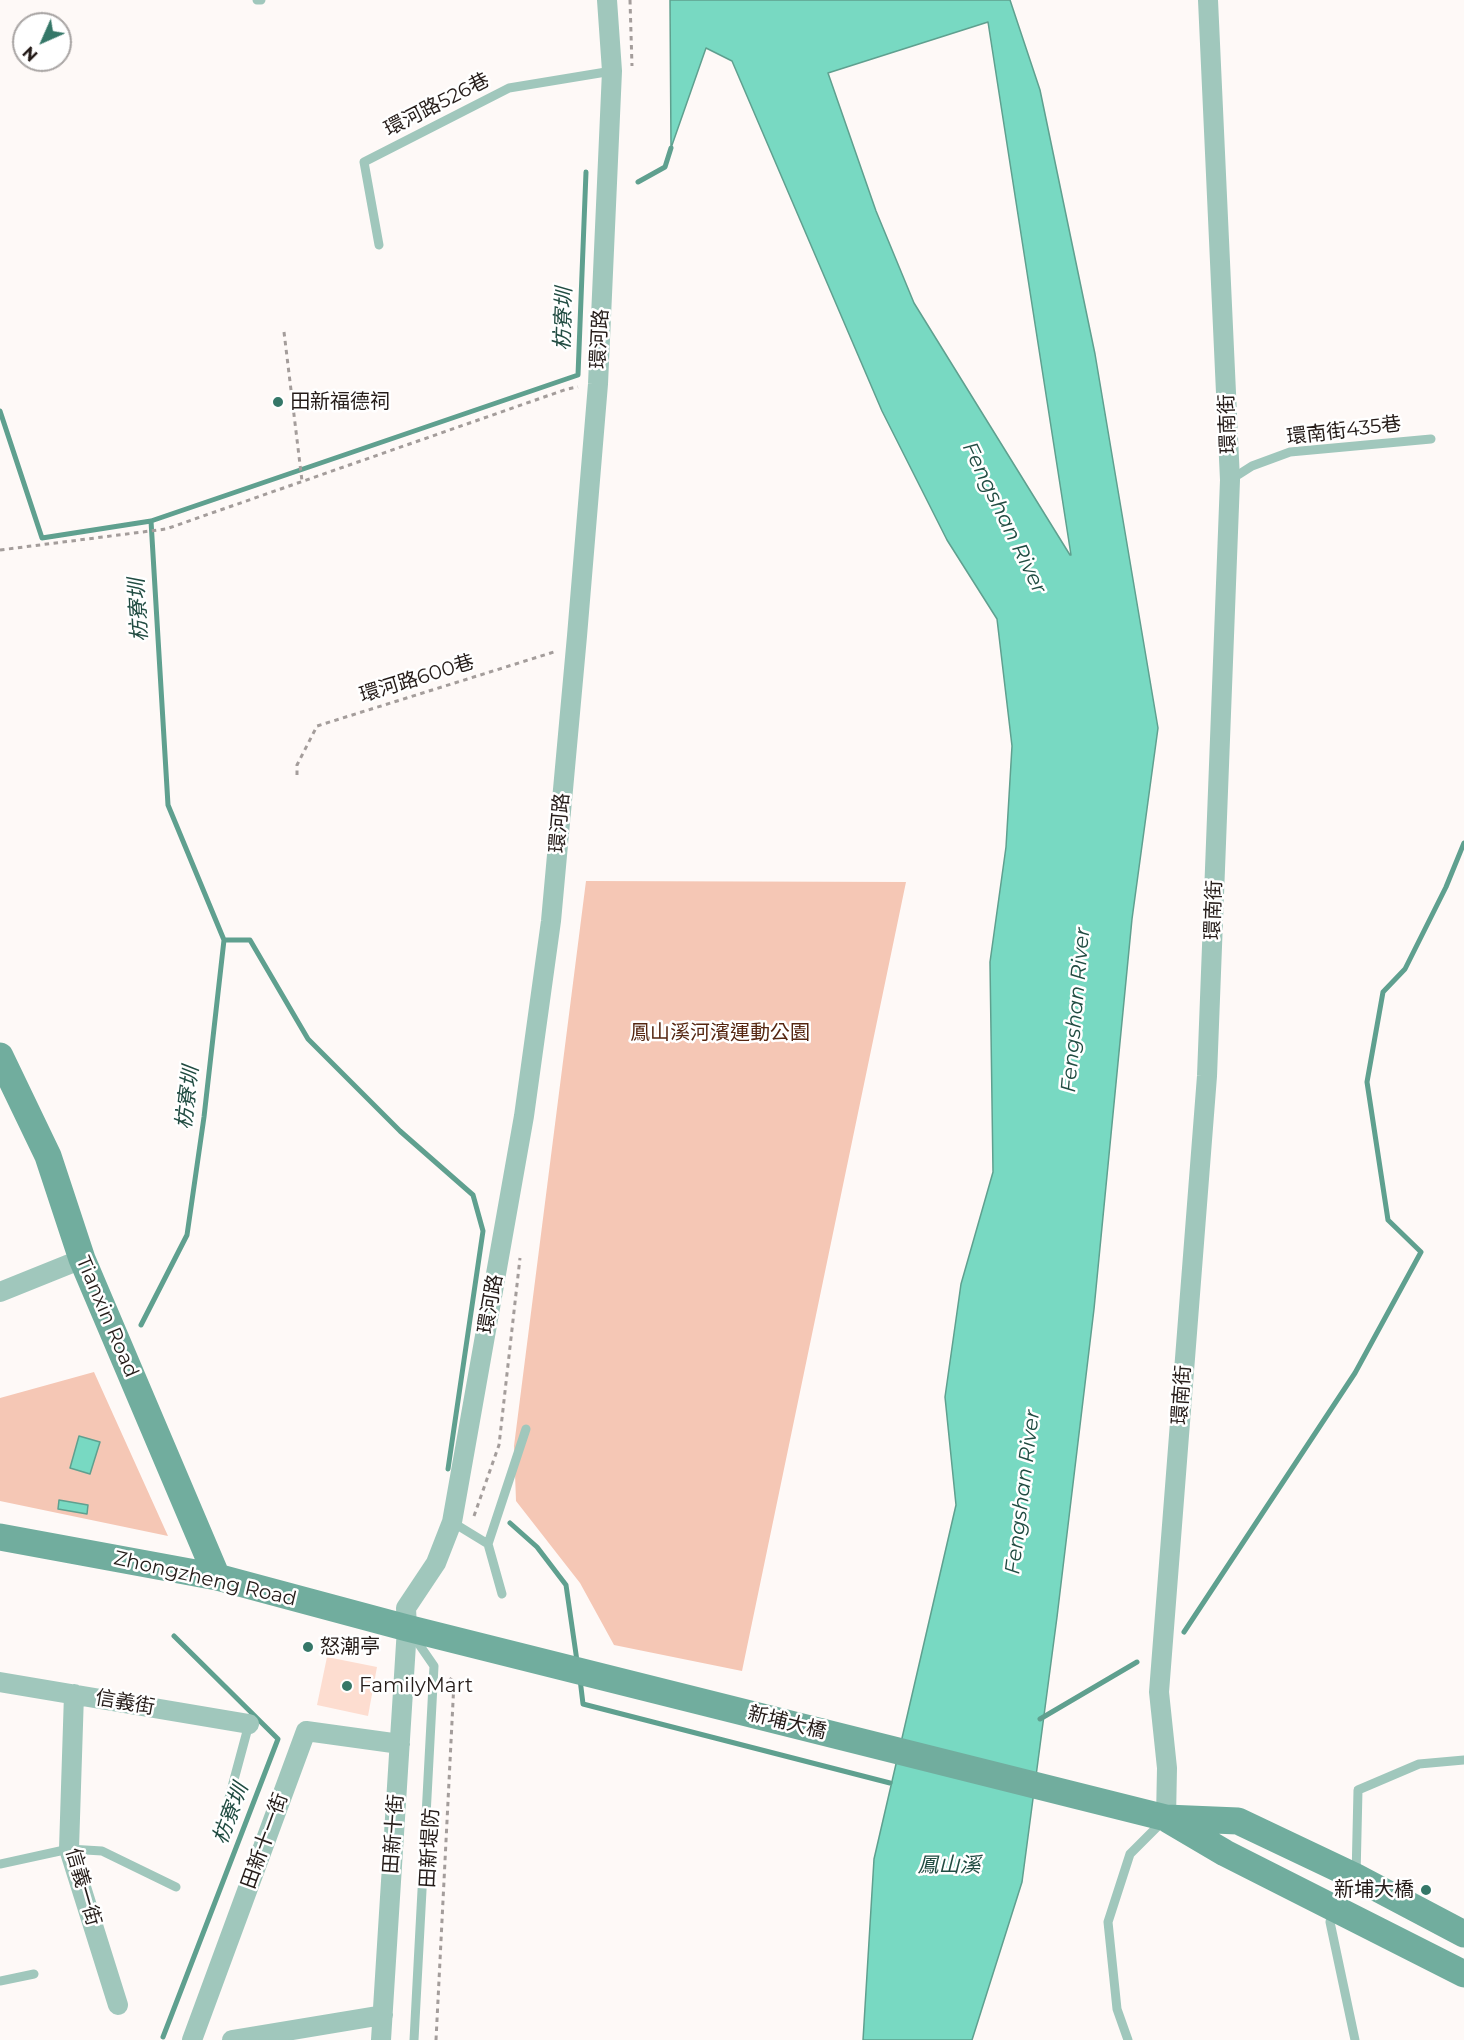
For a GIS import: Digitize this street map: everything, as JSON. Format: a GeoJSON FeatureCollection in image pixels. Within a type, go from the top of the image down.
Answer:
{"type":"FeatureCollection","features":[{"type":"Feature","properties":{"kind":"main road","name":"Tianxin Road"},"geometry":{"type":"LineString","coordinates":[[0,1056],[48,1156],[82,1259],[217,1577]]}},
{"type":"Feature","properties":{"kind":"main road","name":"Zhongzheng Road"},"geometry":{"type":"LineString","coordinates":[[0,1537],[217,1577],[407,1628]]}},
{"type":"Feature","properties":{"kind":"main road","name":"新埔大橋"},"geometry":{"type":"LineString","coordinates":[[407,1628],[1166,1818]]}},
{"type":"Feature","properties":{"kind":"main road"},"geometry":{"type":"LineString","coordinates":[[1166,1818],[1238,1821],[1356,1877],[1464,1934]]}},
{"type":"Feature","properties":{"kind":"main road"},"geometry":{"type":"LineString","coordinates":[[1166,1818],[1225,1853],[1464,1974]]}},
{"type":"Feature","properties":{"kind":"street","name":"環河路"},"geometry":{"type":"LineString","coordinates":[[407,1628],[406,1608],[436,1563],[452,1522],[526,1105],[551,921],[598,384],[612,71],[607,0]]}},
{"type":"Feature","properties":{"kind":"street","name":"環南街"},"geometry":{"type":"LineString","coordinates":[[1166,1818],[1167,1768],[1159,1692],[1207,1076],[1230,480],[1208,0]]}},
{"type":"Feature","properties":{"kind":"street"},"geometry":{"type":"LineString","coordinates":[[0,1292],[82,1259]]}},
{"type":"Feature","properties":{"kind":"street","name":"田新十街"},"geometry":{"type":"LineString","coordinates":[[381,2040],[407,1628]]}},
{"type":"Feature","properties":{"kind":"street","name":"信義街"},"geometry":{"type":"LineString","coordinates":[[0,1682],[249,1724]]}},
{"type":"Feature","properties":{"kind":"street","name":"信義一街"},"geometry":{"type":"LineString","coordinates":[[74,1694],[69,1849],[118,2005]]}},
{"type":"Feature","properties":{"kind":"street","name":"田新十一街"},"geometry":{"type":"LineString","coordinates":[[192,2040],[306,1731],[400,1744]]}},
{"type":"Feature","properties":{"kind":"street"},"geometry":{"type":"LineString","coordinates":[[232,2040],[383,2015]]}},
{"type":"Feature","properties":{"kind":"lane","name":"環河路526巷"},"geometry":{"type":"LineString","coordinates":[[379,245],[364,162],[509,88],[612,71]]}},
{"type":"Feature","properties":{"kind":"lane","name":"環南街435巷"},"geometry":{"type":"LineString","coordinates":[[1230,480],[1252,466],[1290,452],[1431,439]]}},
{"type":"Feature","properties":{"kind":"lane"},"geometry":{"type":"LineString","coordinates":[[502,1594],[488,1544],[526,1429]]}},
{"type":"Feature","properties":{"kind":"lane"},"geometry":{"type":"LineString","coordinates":[[452,1522],[488,1544]]}},
{"type":"Feature","properties":{"kind":"lane"},"geometry":{"type":"LineString","coordinates":[[407,1628],[434,1666],[414,2040]]}},
{"type":"Feature","properties":{"kind":"lane"},"geometry":{"type":"LineString","coordinates":[[222,1824],[249,1724]]}},
{"type":"Feature","properties":{"kind":"lane"},"geometry":{"type":"LineString","coordinates":[[1355,2040],[1330,1922],[1333,1907],[1356,1877],[1359,1790],[1419,1764],[1464,1760]]}},
{"type":"Feature","properties":{"kind":"lane"},"geometry":{"type":"LineString","coordinates":[[1128,2040],[1117,2008],[1108,1922],[1130,1854],[1166,1818]]}},
{"type":"Feature","properties":{"kind":"lane"},"geometry":{"type":"LineString","coordinates":[[0,1864],[69,1849],[102,1851],[176,1887]]}},
{"type":"Feature","properties":{"kind":"lane"},"geometry":{"type":"LineString","coordinates":[[0,1981],[34,1974]]}},
{"type":"Feature","properties":{"kind":"path"},"geometry":{"type":"LineString","coordinates":[[284,332],[302,480]]}},
{"type":"Feature","properties":{"kind":"path"},"geometry":{"type":"LineString","coordinates":[[0,550],[160,529],[567,389],[598,384]]}},
{"type":"Feature","properties":{"kind":"path","name":"環河路600巷"},"geometry":{"type":"LineString","coordinates":[[297,775],[297,765],[317,726],[576,645]]}},
{"type":"Feature","properties":{"kind":"path","name":"田新堤防"},"geometry":{"type":"LineString","coordinates":[[434,1666],[453,1682],[436,2040]]}},
{"type":"Feature","properties":{"kind":"green space","name":"鳳山溪河濱運動公園"},"geometry":{"type":"Polygon","coordinates":[[[586,881],[906,882],[742,1671],[614,1645],[580,1583],[516,1501],[514,1446],[586,881]]]}},
{"type":"Feature","properties":{"kind":"green space"},"geometry":{"type":"Polygon","coordinates":[[[94,1372],[168,1536],[0,1501],[0,1398],[94,1372]]]}},
{"type":"Feature","properties":{"kind":"water","name":"鳳山溪"},"geometry":{"type":"Polygon","coordinates":[[[670,0],[1010,0],[1040,90],[1095,354],[1158,728],[1132,919],[1094,1309],[1022,1882],[972,2040],[863,2040],[874,1859],[956,1505],[945,1397],[961,1284],[993,1172],[990,962],[1006,847],[1012,746],[997,619],[947,540],[882,411],[732,61],[706,48],[671,148],[670,0]],[[988,22],[828,73],[876,211],[914,303],[1071,555],[988,22]]]}},
{"type":"Feature","properties":{"kind":"water"},"geometry":{"type":"Polygon","coordinates":[[[79,1436],[100,1442],[90,1474],[70,1468],[79,1436]]]}},
{"type":"Feature","properties":{"kind":"water"},"geometry":{"type":"Polygon","coordinates":[[[59,1500],[88,1505],[87,1514],[58,1509],[59,1500]]]}},
{"type":"Feature","properties":{"kind":"building","name":"FamilyMart"},"geometry":{"type":"Polygon","coordinates":[[[327,1657],[377,1667],[368,1716],[317,1705],[327,1657]]]}},
{"type":"Feature","properties":{"kind":"waterway","name":"枋寮圳"},"geometry":{"type":"LineString","coordinates":[[638,182],[665,167],[671,148]]}},
{"type":"Feature","properties":{"kind":"waterway","name":"枋寮圳"},"geometry":{"type":"LineString","coordinates":[[0,411],[42,538],[151,521],[578,375],[586,172]]}},
{"type":"Feature","properties":{"kind":"waterway","name":"枋寮圳"},"geometry":{"type":"LineString","coordinates":[[141,1325],[187,1235],[204,1117],[224,940],[168,805],[151,521]]}},
{"type":"Feature","properties":{"kind":"waterway"},"geometry":{"type":"LineString","coordinates":[[1184,1632],[1355,1373],[1421,1252],[1388,1220],[1367,1082],[1383,992],[1405,969],[1446,887],[1464,843]]}},
{"type":"Feature","properties":{"kind":"waterway"},"geometry":{"type":"LineString","coordinates":[[224,940],[250,940],[308,1039],[400,1131],[473,1195],[483,1231],[448,1469]]}},
{"type":"Feature","properties":{"kind":"waterway"},"geometry":{"type":"LineString","coordinates":[[510,1523],[537,1547],[566,1585],[577,1661]]}},
{"type":"Feature","properties":{"kind":"waterway","name":"枋寮圳"},"geometry":{"type":"LineString","coordinates":[[163,2037],[278,1739],[174,1636]]}},
{"type":"Feature","properties":{"kind":"waterway"},"geometry":{"type":"LineString","coordinates":[[1040,1719],[1137,1662]]}},
{"type":"Feature","properties":{"kind":"waterway"},"geometry":{"type":"LineString","coordinates":[[580,1679],[583,1704],[890,1783]]}},
{"type":"Feature","properties":{"kind":"place","name":"田新福德祠"},"geometry":{"type":"Point","coordinates":[278,402]}},
{"type":"Feature","properties":{"kind":"place","name":"怒潮亭"},"geometry":{"type":"Point","coordinates":[308,1647]}},
{"type":"Feature","properties":{"kind":"place","name":"FamilyMart"},"geometry":{"type":"Point","coordinates":[347,1686]}},
{"type":"Feature","properties":{"kind":"place","name":"新埔大橋"},"geometry":{"type":"Point","coordinates":[1426,1890]}},
{"type":"Feature","properties":{"kind":"water label","name":"Fengshan River"},"geometry":{"type":"Point","coordinates":[1004,518]}},
{"type":"Feature","properties":{"kind":"water label","name":"Fengshan River"},"geometry":{"type":"Point","coordinates":[1076,1010]}},
{"type":"Feature","properties":{"kind":"water label","name":"Fengshan River"},"geometry":{"type":"Point","coordinates":[1023,1492]}}]}
